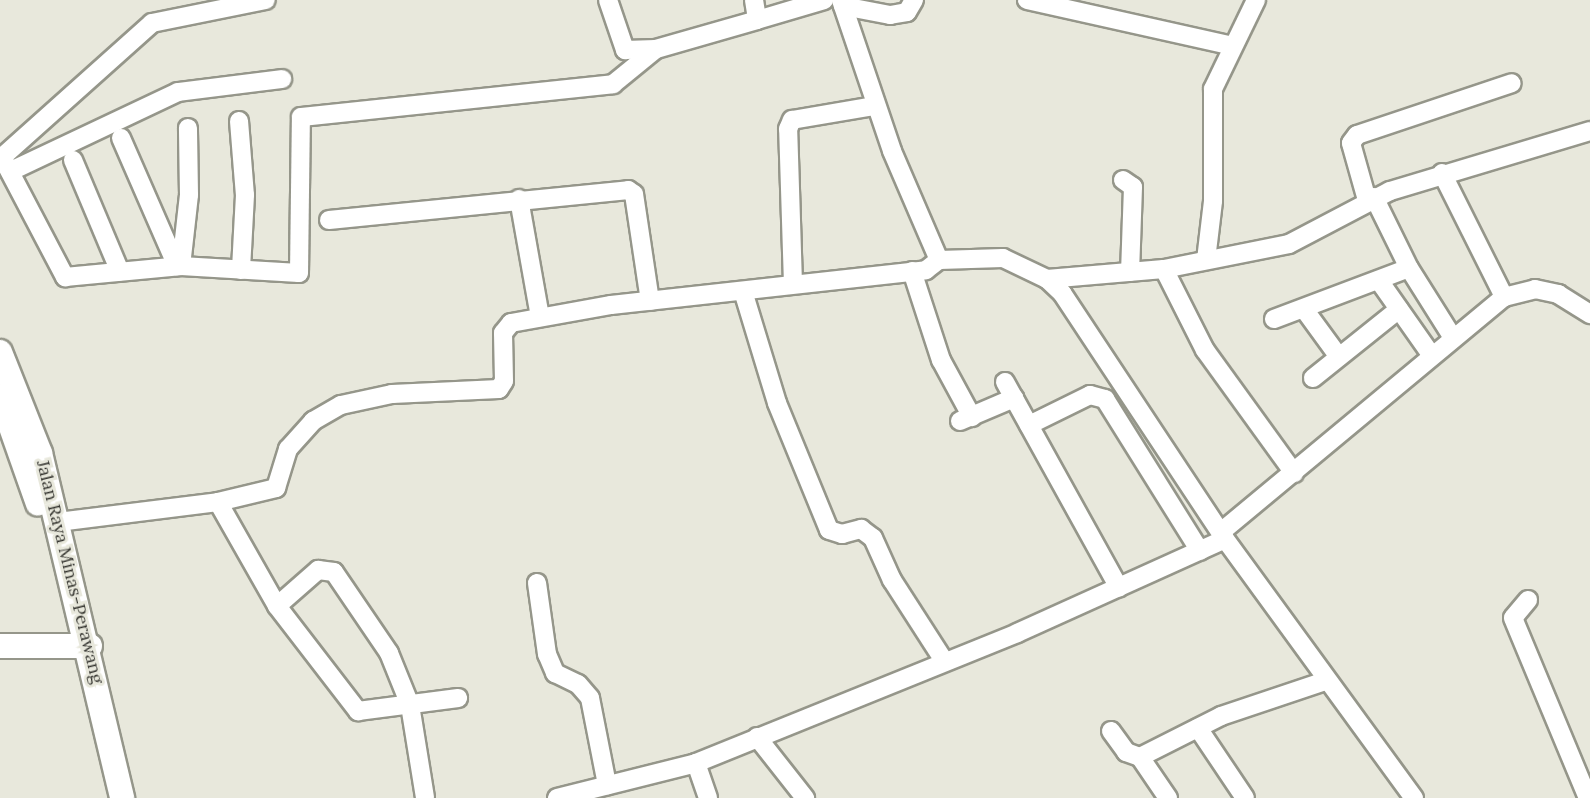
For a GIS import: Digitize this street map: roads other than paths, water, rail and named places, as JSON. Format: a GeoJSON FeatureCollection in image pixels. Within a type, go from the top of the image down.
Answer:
{"type":"FeatureCollection","features":[{"type":"Feature","properties":{"kind":"main road","name":"Jalan Raya Minas-Perawang"},"geometry":{"type":"LineString","coordinates":[[0,352],[40,453],[58,522],[109,798]]}},
{"type":"Feature","properties":{"kind":"main road","name":"Jalan Raya Minas-Perawang"},"geometry":{"type":"LineString","coordinates":[[2,408],[43,519],[82,646],[122,798]]}},
{"type":"Feature","properties":{"kind":"main road"},"geometry":{"type":"LineString","coordinates":[[0,646],[82,646]]}},
{"type":"Feature","properties":{"kind":"street"},"geometry":{"type":"LineString","coordinates":[[4,162],[131,36],[152,23],[210,4],[266,0]]}},
{"type":"Feature","properties":{"kind":"street"},"geometry":{"type":"LineString","coordinates":[[608,0],[621,48],[656,49],[824,0]]}},
{"type":"Feature","properties":{"kind":"street"},"geometry":{"type":"LineString","coordinates":[[754,0],[757,20]]}},
{"type":"Feature","properties":{"kind":"street"},"geometry":{"type":"LineString","coordinates":[[842,3],[890,15],[907,12],[914,0]]}},
{"type":"Feature","properties":{"kind":"street"},"geometry":{"type":"LineString","coordinates":[[1027,0],[1232,46]]}},
{"type":"Feature","properties":{"kind":"street"},"geometry":{"type":"LineString","coordinates":[[1206,260],[1213,201],[1213,89],[1256,0]]}},
{"type":"Feature","properties":{"kind":"street"},"geometry":{"type":"LineString","coordinates":[[842,3],[875,106],[939,260]]}},
{"type":"Feature","properties":{"kind":"street"},"geometry":{"type":"LineString","coordinates":[[4,162],[64,275],[179,266],[241,270],[303,270],[301,117],[613,84],[656,49]]}},
{"type":"Feature","properties":{"kind":"street"},"geometry":{"type":"LineString","coordinates":[[4,162],[178,92],[282,79]]}},
{"type":"Feature","properties":{"kind":"street"},"geometry":{"type":"LineString","coordinates":[[1453,339],[1409,268],[1371,199],[1351,143],[1357,135],[1512,83]]}},
{"type":"Feature","properties":{"kind":"street"},"geometry":{"type":"LineString","coordinates":[[793,284],[788,129],[792,120],[875,106]]}},
{"type":"Feature","properties":{"kind":"street"},"geometry":{"type":"LineString","coordinates":[[240,121],[245,195],[241,270]]}},
{"type":"Feature","properties":{"kind":"street"},"geometry":{"type":"LineString","coordinates":[[179,266],[189,195],[188,128]]}},
{"type":"Feature","properties":{"kind":"street"},"geometry":{"type":"LineString","coordinates":[[1047,279],[1164,268],[1298,240],[1371,199],[1442,173],[1590,131]]}},
{"type":"Feature","properties":{"kind":"street"},"geometry":{"type":"LineString","coordinates":[[122,138],[179,266]]}},
{"type":"Feature","properties":{"kind":"street"},"geometry":{"type":"LineString","coordinates":[[73,160],[120,272]]}},
{"type":"Feature","properties":{"kind":"street"},"geometry":{"type":"LineString","coordinates":[[1442,173],[1504,297]]}},
{"type":"Feature","properties":{"kind":"street"},"geometry":{"type":"LineString","coordinates":[[1123,180],[1133,187],[1130,272]]}},
{"type":"Feature","properties":{"kind":"street"},"geometry":{"type":"LineString","coordinates":[[329,220],[621,189],[634,194],[650,301]]}},
{"type":"Feature","properties":{"kind":"street"},"geometry":{"type":"LineString","coordinates":[[519,200],[540,317]]}},
{"type":"Feature","properties":{"kind":"street"},"geometry":{"type":"LineString","coordinates":[[58,522],[218,502],[276,488],[288,449],[313,421],[341,405],[392,394],[499,389],[504,381],[504,333],[511,322],[650,301],[926,270],[939,260],[1003,258],[1047,279],[1062,293],[1223,536],[1325,681],[1414,798]]}},
{"type":"Feature","properties":{"kind":"street"},"geometry":{"type":"LineString","coordinates":[[1164,268],[1205,350],[1294,473]]}},
{"type":"Feature","properties":{"kind":"street"},"geometry":{"type":"LineString","coordinates":[[1275,319],[1380,282],[1409,268]]}},
{"type":"Feature","properties":{"kind":"street"},"geometry":{"type":"LineString","coordinates":[[912,271],[941,360],[966,419],[1010,390],[1119,588]]}},
{"type":"Feature","properties":{"kind":"street"},"geometry":{"type":"LineString","coordinates":[[1380,282],[1432,356]]}},
{"type":"Feature","properties":{"kind":"street"},"geometry":{"type":"LineString","coordinates":[[557,798],[696,763],[1119,588],[1200,551],[1223,536],[1294,473],[1504,297],[1536,289],[1558,294],[1590,314]]}},
{"type":"Feature","properties":{"kind":"street"},"geometry":{"type":"LineString","coordinates":[[743,291],[777,403],[829,530],[842,534],[861,528],[873,538],[892,580],[943,660]]}},
{"type":"Feature","properties":{"kind":"street"},"geometry":{"type":"LineString","coordinates":[[1304,309],[1339,357]]}},
{"type":"Feature","properties":{"kind":"street"},"geometry":{"type":"LineString","coordinates":[[1313,378],[1399,309]]}},
{"type":"Feature","properties":{"kind":"street"},"geometry":{"type":"LineString","coordinates":[[1029,425],[1090,395],[1105,399],[1200,551]]}},
{"type":"Feature","properties":{"kind":"street"},"geometry":{"type":"LineString","coordinates":[[218,502],[277,606],[351,707],[364,712],[458,698]]}},
{"type":"Feature","properties":{"kind":"street"},"geometry":{"type":"LineString","coordinates":[[277,606],[318,570],[334,572],[389,653],[410,705],[425,798]]}},
{"type":"Feature","properties":{"kind":"street"},"geometry":{"type":"LineString","coordinates":[[537,583],[547,654],[555,673],[578,684],[590,698],[607,785]]}},
{"type":"Feature","properties":{"kind":"street"},"geometry":{"type":"LineString","coordinates":[[1528,600],[1517,606],[1513,618],[1588,798]]}},
{"type":"Feature","properties":{"kind":"street"},"geometry":{"type":"LineString","coordinates":[[1140,757],[1198,728],[1325,681]]}},
{"type":"Feature","properties":{"kind":"street"},"geometry":{"type":"LineString","coordinates":[[1198,728],[1245,798]]}},
{"type":"Feature","properties":{"kind":"street"},"geometry":{"type":"LineString","coordinates":[[1111,732],[1126,752],[1140,757],[1168,798]]}},
{"type":"Feature","properties":{"kind":"street"},"geometry":{"type":"LineString","coordinates":[[757,737],[805,798]]}},
{"type":"Feature","properties":{"kind":"street"},"geometry":{"type":"LineString","coordinates":[[696,763],[708,798]]}}]}
